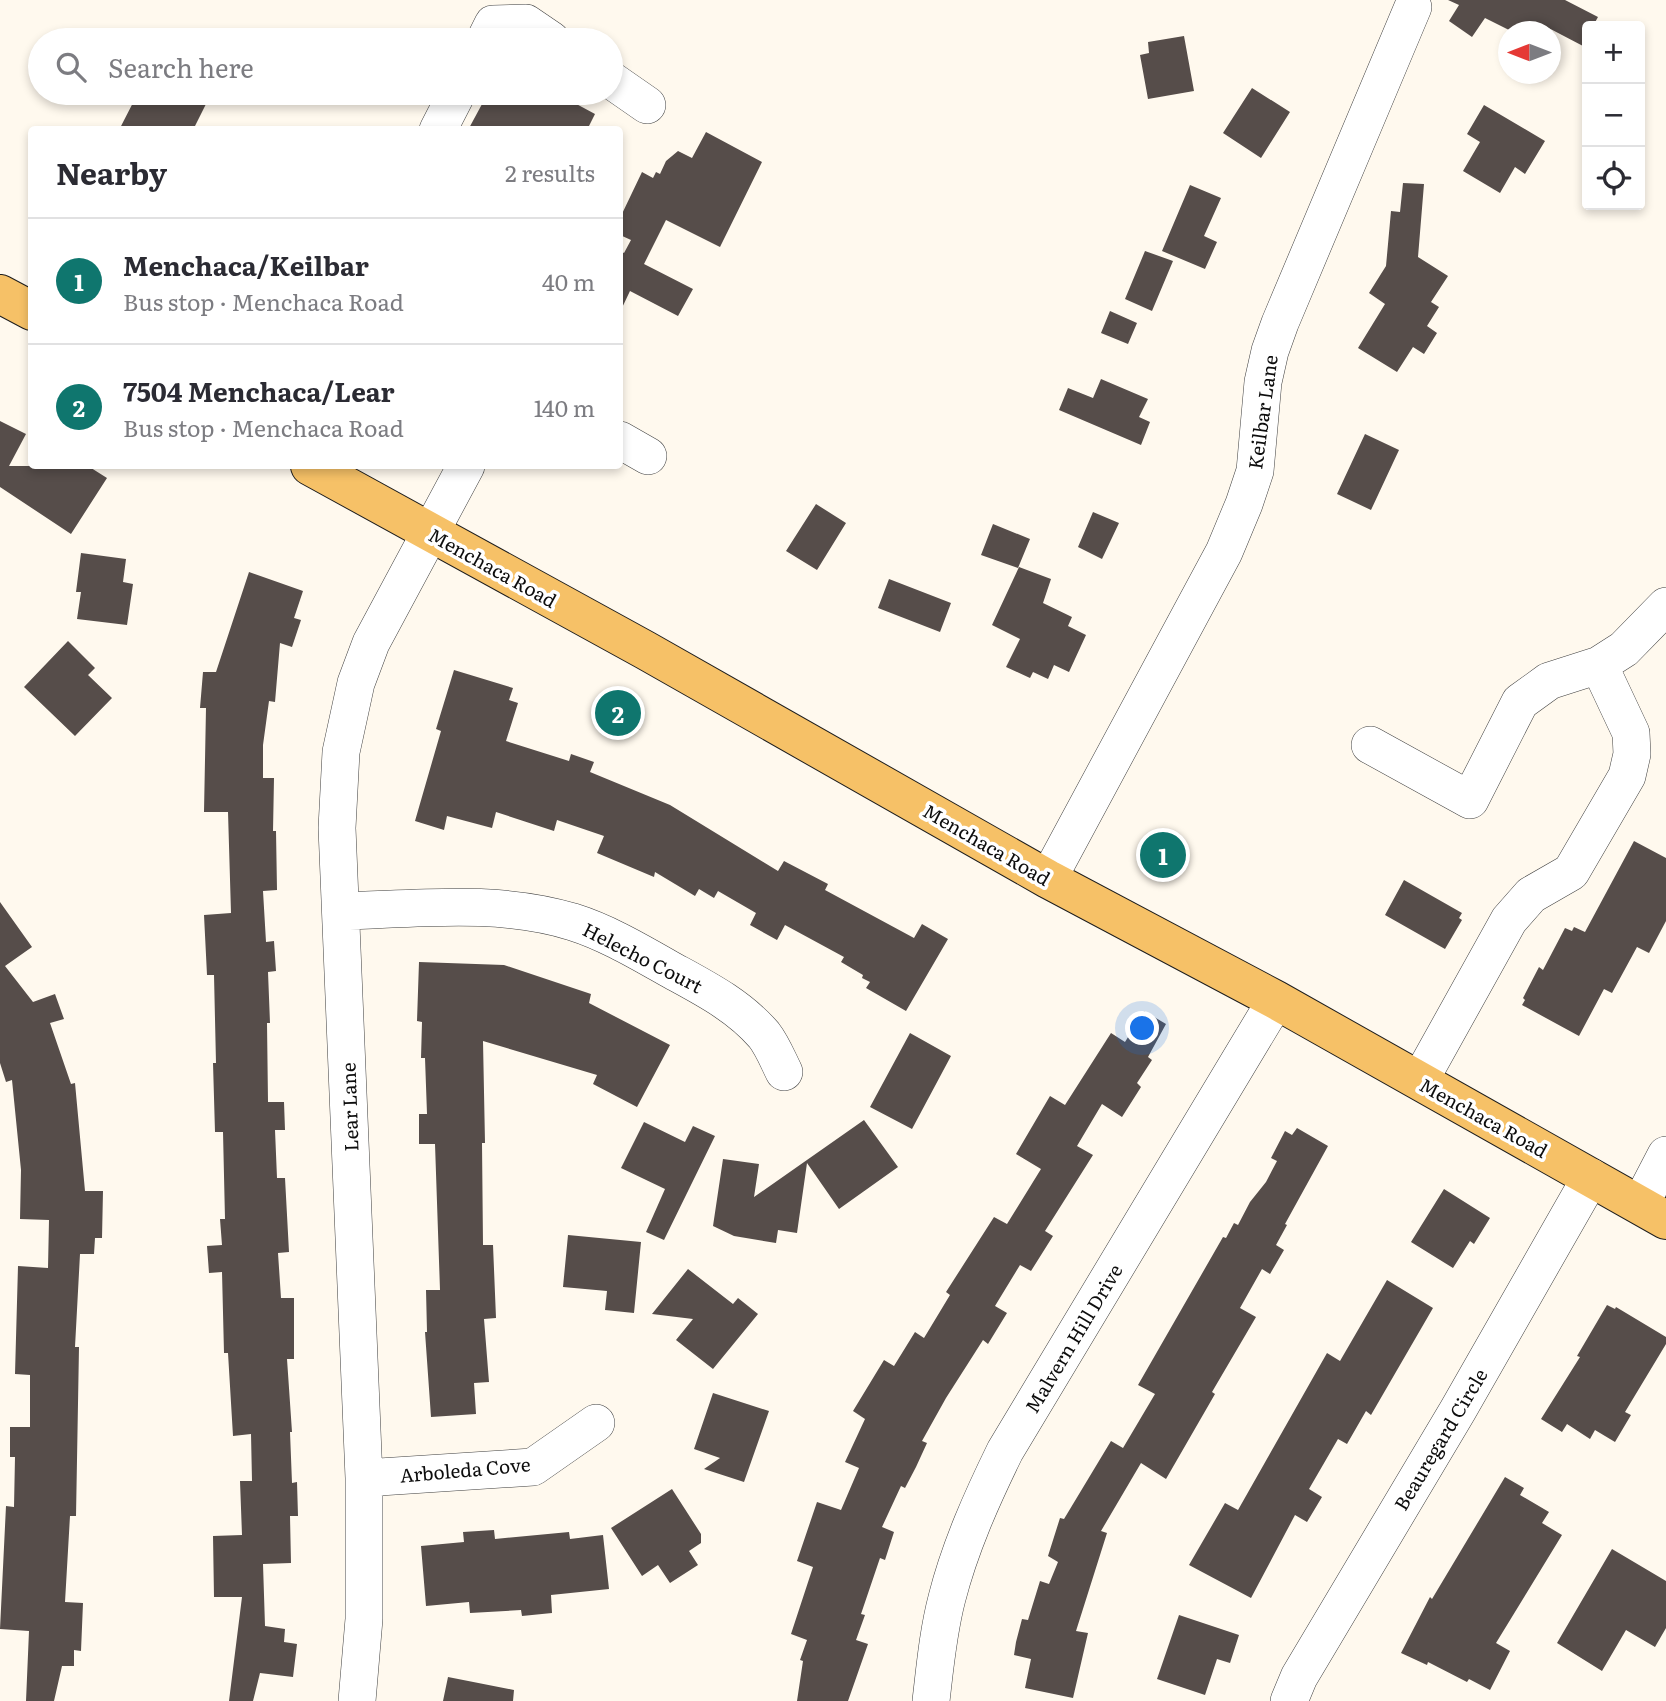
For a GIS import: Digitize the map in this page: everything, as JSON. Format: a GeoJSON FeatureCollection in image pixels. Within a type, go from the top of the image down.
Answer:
{"type":"FeatureCollection","features":[{"type":"Feature","properties":{"kind":"main road"},"geometry":{"type":"LineString","coordinates":[[0,294],[28,309]]}},
{"type":"Feature","properties":{"kind":"main road","name":"Menchaca Road"},"geometry":{"type":"LineString","coordinates":[[315,469],[645,650],[1048,879],[1276,1000],[1653,1212]]}},
{"type":"Feature","properties":{"kind":"street","name":"Keilbar Lane"},"geometry":{"type":"LineString","coordinates":[[1048,879],[1224,552],[1244,505],[1255,471],[1263,382],[1270,351],[1413,7]]}},
{"type":"Feature","properties":{"kind":"street"},"geometry":{"type":"LineString","coordinates":[[491,28],[493,24],[526,23],[533,28]]}},
{"type":"Feature","properties":{"kind":"street"},"geometry":{"type":"LineString","coordinates":[[623,88],[647,105]]}},
{"type":"Feature","properties":{"kind":"street"},"geometry":{"type":"LineString","coordinates":[[440,126],[451,105]]}},
{"type":"Feature","properties":{"kind":"street","name":"Lear Lane"},"geometry":{"type":"LineString","coordinates":[[356,1701],[364,1619],[364,1478],[338,786],[346,720],[371,643],[464,469]]}},
{"type":"Feature","properties":{"kind":"street"},"geometry":{"type":"LineString","coordinates":[[1370,745],[1470,800],[1520,702],[1549,681],[1599,665],[1624,649],[1666,606]]}},
{"type":"Feature","properties":{"kind":"street"},"geometry":{"type":"LineString","coordinates":[[1420,1080],[1509,919],[1531,895],[1571,873],[1627,776],[1632,754],[1630,733],[1599,665]]}},
{"type":"Feature","properties":{"kind":"street","name":"Helecho Court"},"geometry":{"type":"LineString","coordinates":[[341,911],[508,908],[574,922],[605,934],[720,997],[765,1037],[784,1072]]}},
{"type":"Feature","properties":{"kind":"street","name":"Malvern Hill Drive"},"geometry":{"type":"LineString","coordinates":[[931,1701],[936,1655],[947,1599],[961,1551],[1005,1451],[1276,1000]]}},
{"type":"Feature","properties":{"kind":"street"},"geometry":{"type":"LineString","coordinates":[[1653,1212],[1666,1155]]}},
{"type":"Feature","properties":{"kind":"street","name":"Beauregard Circle"},"geometry":{"type":"LineString","coordinates":[[1289,1701],[1299,1677],[1451,1421],[1591,1177]]}},
{"type":"Feature","properties":{"kind":"street","name":"Arboleda Cove"},"geometry":{"type":"LineString","coordinates":[[364,1478],[533,1467],[596,1423]]}},
{"type":"Feature","properties":{"kind":"building"},"geometry":{"type":"Polygon","coordinates":[[[1448,0],[1565,0],[1598,17],[1596,21],[1582,21],[1582,45],[1561,34],[1561,21],[1498,21],[1498,24],[1485,18],[1472,37],[1449,21],[1459,5],[1448,0]]]}},
{"type":"Feature","properties":{"kind":"building"},"geometry":{"type":"Polygon","coordinates":[[[1184,36],[1194,91],[1148,99],[1140,55],[1149,53],[1148,42],[1184,36]]]}},
{"type":"Feature","properties":{"kind":"building"},"geometry":{"type":"Polygon","coordinates":[[[1252,88],[1290,112],[1261,158],[1223,133],[1252,88]]]}},
{"type":"Feature","properties":{"kind":"building"},"geometry":{"type":"Polygon","coordinates":[[[132,105],[206,105],[195,126],[121,126],[132,105]]]}},
{"type":"Feature","properties":{"kind":"building"},"geometry":{"type":"Polygon","coordinates":[[[482,105],[578,105],[595,114],[589,126],[470,126],[482,105]]]}},
{"type":"Feature","properties":{"kind":"building"},"geometry":{"type":"Polygon","coordinates":[[[1484,105],[1545,141],[1525,174],[1515,167],[1500,193],[1463,171],[1480,142],[1467,134],[1484,105]]]}},
{"type":"Feature","properties":{"kind":"building"},"geometry":{"type":"Polygon","coordinates":[[[706,132],[762,162],[720,247],[666,220],[644,264],[693,289],[678,316],[630,291],[623,306],[623,252],[631,240],[623,236],[623,212],[642,172],[653,178],[656,172],[660,174],[666,161],[678,151],[692,158],[706,132]]]}},
{"type":"Feature","properties":{"kind":"building"},"geometry":{"type":"Polygon","coordinates":[[[1403,183],[1424,184],[1418,257],[1448,276],[1431,302],[1439,307],[1427,326],[1437,333],[1424,354],[1413,347],[1397,372],[1358,348],[1385,304],[1369,293],[1386,266],[1391,211],[1400,212],[1403,183]]]}},
{"type":"Feature","properties":{"kind":"building"},"geometry":{"type":"Polygon","coordinates":[[[1190,185],[1221,198],[1204,236],[1217,242],[1205,269],[1162,251],[1190,185]]]}},
{"type":"Feature","properties":{"kind":"building"},"geometry":{"type":"Polygon","coordinates":[[[1145,251],[1173,261],[1152,311],[1125,299],[1145,251]]]}},
{"type":"Feature","properties":{"kind":"building"},"geometry":{"type":"Polygon","coordinates":[[[1110,311],[1137,323],[1128,344],[1101,333],[1110,311]]]}},
{"type":"Feature","properties":{"kind":"building"},"geometry":{"type":"Polygon","coordinates":[[[1101,379],[1148,399],[1139,417],[1150,422],[1141,445],[1059,410],[1068,388],[1093,398],[1101,379]]]}},
{"type":"Feature","properties":{"kind":"building"},"geometry":{"type":"Polygon","coordinates":[[[0,421],[26,434],[9,466],[28,466],[28,469],[93,469],[107,478],[71,534],[0,487],[0,421]]]}},
{"type":"Feature","properties":{"kind":"building"},"geometry":{"type":"Polygon","coordinates":[[[1365,434],[1399,450],[1371,510],[1337,494],[1365,434]]]}},
{"type":"Feature","properties":{"kind":"building"},"geometry":{"type":"Polygon","coordinates":[[[816,504],[846,523],[817,570],[786,551],[816,504]]]}},
{"type":"Feature","properties":{"kind":"building"},"geometry":{"type":"Polygon","coordinates":[[[1093,512],[1119,523],[1102,559],[1078,547],[1093,512]]]}},
{"type":"Feature","properties":{"kind":"building"},"geometry":{"type":"Polygon","coordinates":[[[993,524],[1030,539],[1018,568],[981,555],[993,524]]]}},
{"type":"Feature","properties":{"kind":"building"},"geometry":{"type":"Polygon","coordinates":[[[81,553],[126,559],[123,582],[133,584],[127,625],[77,619],[81,592],[76,592],[81,553]]]}},
{"type":"Feature","properties":{"kind":"building"},"geometry":{"type":"Polygon","coordinates":[[[1019,567],[1051,579],[1043,603],[1072,617],[1068,626],[1086,635],[1069,672],[1054,665],[1048,679],[1033,672],[1030,678],[1006,667],[1020,639],[992,625],[1019,567]]]}},
{"type":"Feature","properties":{"kind":"building"},"geometry":{"type":"Polygon","coordinates":[[[249,572],[303,591],[294,618],[301,620],[292,647],[280,643],[275,702],[269,701],[263,745],[263,778],[274,778],[273,831],[276,831],[277,890],[263,891],[266,942],[274,941],[276,971],[268,972],[268,1102],[284,1102],[285,1130],[275,1130],[277,1178],[285,1178],[289,1252],[278,1253],[281,1298],[294,1298],[294,1359],[287,1359],[292,1483],[297,1482],[298,1516],[290,1516],[291,1563],[263,1564],[265,1626],[285,1629],[284,1642],[297,1644],[293,1677],[260,1673],[253,1701],[229,1701],[242,1597],[214,1597],[213,1536],[242,1535],[240,1481],[252,1481],[251,1434],[233,1436],[228,1353],[224,1353],[222,1272],[209,1273],[207,1246],[222,1245],[220,1219],[225,1219],[223,1132],[215,1132],[214,975],[207,975],[204,915],[231,913],[228,812],[204,812],[206,708],[200,708],[203,672],[216,672],[249,572]]]}},
{"type":"Feature","properties":{"kind":"building"},"geometry":{"type":"Polygon","coordinates":[[[889,579],[951,603],[940,632],[878,608],[889,579]]]}},
{"type":"Feature","properties":{"kind":"building"},"geometry":{"type":"Polygon","coordinates":[[[68,641],[95,668],[88,675],[112,698],[75,736],[24,687],[68,641]]]}},
{"type":"Feature","properties":{"kind":"building"},"geometry":{"type":"Polygon","coordinates":[[[454,670],[513,688],[509,700],[518,703],[506,741],[569,761],[571,754],[594,762],[590,772],[670,805],[778,871],[784,861],[828,884],[825,890],[914,938],[922,924],[948,939],[906,1011],[866,988],[870,982],[841,962],[844,957],[785,925],[777,940],[750,925],[756,913],[718,891],[714,898],[699,889],[695,896],[655,872],[654,877],[597,853],[604,836],[557,820],[554,831],[496,812],[492,828],[447,816],[444,830],[415,821],[441,731],[436,729],[454,670]]]}},
{"type":"Feature","properties":{"kind":"building"},"geometry":{"type":"Polygon","coordinates":[[[1634,841],[1666,858],[1666,921],[1649,953],[1637,947],[1612,993],[1604,989],[1579,1036],[1522,1005],[1525,1000],[1523,998],[1539,967],[1543,970],[1565,928],[1572,931],[1574,927],[1585,932],[1634,841]]]}},
{"type":"Feature","properties":{"kind":"building"},"geometry":{"type":"Polygon","coordinates":[[[1404,880],[1462,913],[1459,918],[1462,920],[1445,949],[1385,915],[1404,880]]]}},
{"type":"Feature","properties":{"kind":"building"},"geometry":{"type":"Polygon","coordinates":[[[0,902],[32,947],[5,966],[33,1002],[55,994],[64,1019],[50,1023],[71,1084],[75,1083],[85,1191],[103,1191],[102,1238],[95,1238],[94,1254],[80,1254],[75,1347],[79,1347],[76,1516],[70,1516],[65,1602],[83,1603],[81,1651],[74,1650],[74,1666],[62,1666],[54,1701],[26,1701],[29,1631],[0,1629],[6,1506],[14,1507],[15,1457],[10,1457],[10,1427],[30,1427],[30,1375],[15,1374],[18,1266],[48,1268],[49,1220],[20,1219],[21,1170],[12,1080],[6,1082],[0,1063],[0,902]]]}},
{"type":"Feature","properties":{"kind":"building"},"geometry":{"type":"Polygon","coordinates":[[[419,962],[504,965],[591,994],[589,1003],[670,1045],[637,1107],[593,1084],[597,1075],[483,1041],[483,1245],[493,1245],[496,1318],[484,1319],[489,1382],[474,1383],[476,1414],[431,1417],[425,1332],[426,1290],[440,1290],[435,1144],[419,1144],[419,1114],[427,1114],[425,1058],[421,1058],[422,1022],[417,1021],[419,962]]]}},
{"type":"Feature","properties":{"kind":"building"},"geometry":{"type":"Polygon","coordinates":[[[1144,1011],[1166,1024],[1148,1057],[1152,1060],[1137,1083],[1141,1087],[1122,1117],[1102,1104],[1077,1146],[1093,1155],[1045,1231],[1053,1236],[1031,1271],[1020,1265],[995,1306],[1007,1313],[988,1344],[983,1340],[946,1398],[922,1441],[927,1443],[916,1467],[905,1488],[901,1486],[882,1527],[894,1532],[885,1560],[880,1558],[861,1614],[865,1615],[856,1640],[868,1644],[848,1701],[797,1701],[803,1661],[800,1660],[807,1640],[791,1634],[813,1567],[797,1561],[817,1502],[841,1510],[859,1468],[845,1462],[865,1419],[853,1411],[884,1360],[894,1366],[915,1332],[924,1338],[950,1295],[946,1292],[994,1217],[1007,1224],[1041,1169],[1016,1154],[1050,1096],[1065,1105],[1111,1033],[1125,1042],[1144,1011]]]}},
{"type":"Feature","properties":{"kind":"building"},"geometry":{"type":"Polygon","coordinates":[[[910,1033],[951,1056],[912,1129],[870,1107],[910,1033]]]}},
{"type":"Feature","properties":{"kind":"building"},"geometry":{"type":"Polygon","coordinates":[[[864,1120],[898,1167],[839,1209],[807,1163],[797,1233],[778,1230],[776,1243],[734,1236],[713,1226],[723,1159],[759,1164],[754,1197],[864,1120]]]}},
{"type":"Feature","properties":{"kind":"building"},"geometry":{"type":"Polygon","coordinates":[[[644,1122],[685,1142],[693,1126],[715,1136],[664,1240],[646,1232],[665,1189],[621,1168],[644,1122]]]}},
{"type":"Feature","properties":{"kind":"building"},"geometry":{"type":"Polygon","coordinates":[[[1297,1128],[1328,1146],[1276,1245],[1284,1250],[1270,1274],[1262,1269],[1240,1308],[1256,1317],[1166,1479],[1141,1463],[1101,1531],[1107,1533],[1076,1631],[1088,1633],[1073,1698],[1025,1688],[1031,1659],[1014,1655],[1016,1642],[1022,1619],[1028,1620],[1040,1581],[1049,1584],[1058,1562],[1048,1556],[1060,1518],[1064,1519],[1111,1441],[1123,1448],[1155,1394],[1138,1385],[1223,1237],[1226,1238],[1234,1223],[1238,1225],[1250,1202],[1266,1182],[1277,1161],[1271,1158],[1285,1131],[1292,1135],[1297,1128]]]}},
{"type":"Feature","properties":{"kind":"building"},"geometry":{"type":"Polygon","coordinates":[[[1444,1189],[1490,1218],[1474,1244],[1470,1241],[1453,1268],[1411,1242],[1444,1189]]]}},
{"type":"Feature","properties":{"kind":"building"},"geometry":{"type":"Polygon","coordinates":[[[568,1235],[641,1242],[634,1313],[605,1310],[607,1291],[563,1287],[568,1235]]]}},
{"type":"Feature","properties":{"kind":"building"},"geometry":{"type":"Polygon","coordinates":[[[688,1269],[733,1304],[738,1298],[758,1314],[713,1369],[676,1340],[693,1319],[652,1314],[688,1269]]]}},
{"type":"Feature","properties":{"kind":"building"},"geometry":{"type":"Polygon","coordinates":[[[1387,1280],[1433,1308],[1371,1415],[1366,1411],[1347,1444],[1338,1439],[1309,1489],[1322,1497],[1307,1522],[1295,1515],[1251,1598],[1189,1565],[1225,1503],[1238,1510],[1327,1353],[1340,1361],[1387,1280]]]}},
{"type":"Feature","properties":{"kind":"building"},"geometry":{"type":"Polygon","coordinates":[[[1607,1305],[1615,1309],[1616,1307],[1666,1337],[1666,1344],[1625,1412],[1631,1415],[1615,1442],[1595,1430],[1590,1439],[1567,1424],[1562,1432],[1541,1419],[1580,1357],[1577,1356],[1607,1305]]]}},
{"type":"Feature","properties":{"kind":"building"},"geometry":{"type":"Polygon","coordinates":[[[713,1393],[769,1411],[744,1482],[704,1469],[720,1458],[694,1449],[713,1393]]]}},
{"type":"Feature","properties":{"kind":"building"},"geometry":{"type":"Polygon","coordinates":[[[1505,1477],[1524,1488],[1520,1495],[1549,1512],[1542,1523],[1562,1535],[1496,1643],[1510,1651],[1490,1690],[1401,1653],[1430,1597],[1432,1599],[1505,1477]]]}},
{"type":"Feature","properties":{"kind":"building"},"geometry":{"type":"Polygon","coordinates":[[[672,1489],[701,1534],[701,1543],[689,1551],[698,1565],[670,1583],[658,1565],[642,1576],[611,1528],[672,1489]]]}},
{"type":"Feature","properties":{"kind":"building"},"geometry":{"type":"Polygon","coordinates":[[[494,1530],[495,1539],[569,1532],[570,1539],[603,1535],[609,1589],[551,1595],[552,1613],[522,1616],[521,1610],[470,1613],[469,1602],[426,1606],[421,1546],[464,1542],[463,1532],[494,1530]]]}},
{"type":"Feature","properties":{"kind":"building"},"geometry":{"type":"Polygon","coordinates":[[[1612,1549],[1666,1581],[1666,1628],[1655,1647],[1626,1630],[1602,1671],[1557,1643],[1612,1549]]]}},
{"type":"Feature","properties":{"kind":"building"},"geometry":{"type":"Polygon","coordinates":[[[1179,1615],[1239,1635],[1230,1663],[1217,1659],[1205,1695],[1157,1679],[1179,1615]]]}},
{"type":"Feature","properties":{"kind":"building"},"geometry":{"type":"Polygon","coordinates":[[[448,1677],[514,1690],[513,1701],[443,1701],[448,1677]]]}},
{"type":"Feature","properties":{"kind":"place","name":"7504 Menchaca/Lear"},"geometry":{"type":"Point","coordinates":[618,713]}},
{"type":"Feature","properties":{"kind":"place","name":"Menchaca/Keilbar"},"geometry":{"type":"Point","coordinates":[1163,855]}}]}
